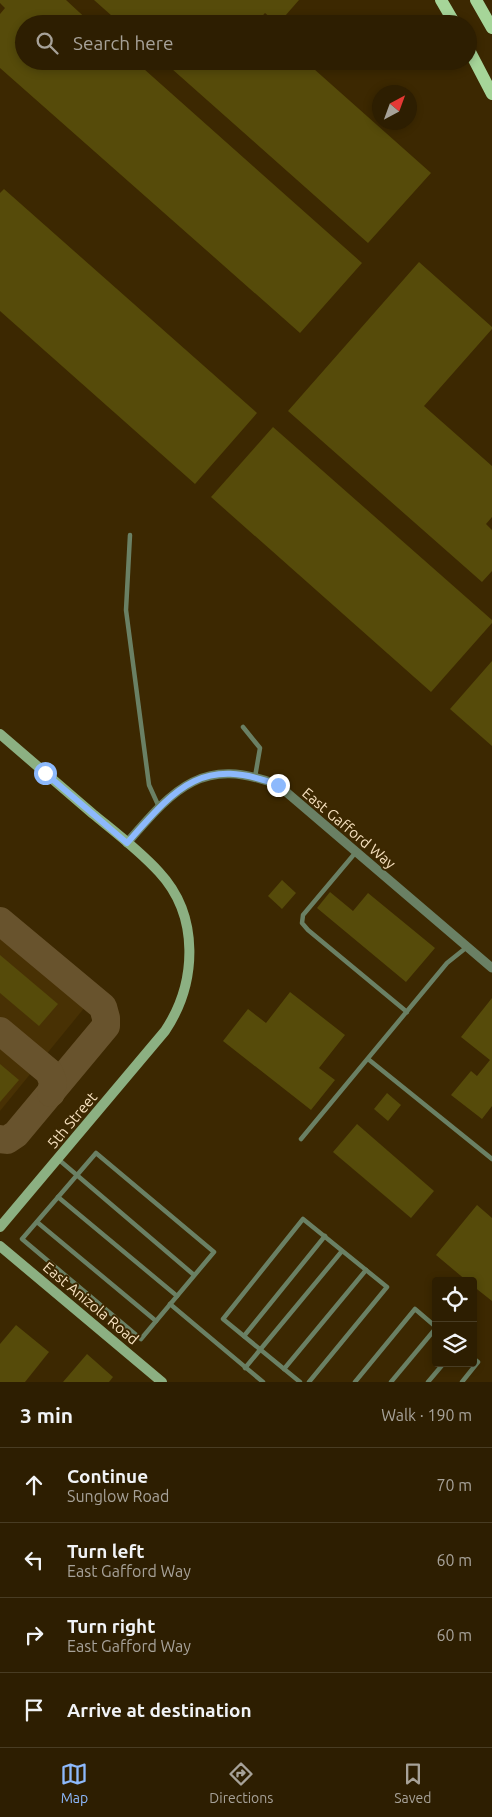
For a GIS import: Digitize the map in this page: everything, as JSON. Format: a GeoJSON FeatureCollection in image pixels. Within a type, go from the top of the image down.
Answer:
{"type":"FeatureCollection","features":[{"type":"Feature","properties":{"kind":"main road"},"geometry":{"type":"LineString","coordinates":[[441,0],[450,15]]}},
{"type":"Feature","properties":{"kind":"main road"},"geometry":{"type":"LineString","coordinates":[[476,0],[492,28]]}},
{"type":"Feature","properties":{"kind":"main road"},"geometry":{"type":"LineString","coordinates":[[477,65],[492,94]]}},
{"type":"Feature","properties":{"kind":"street","name":"5th Street"},"geometry":{"type":"LineString","coordinates":[[0,734],[160,873],[173,890],[182,909],[190,946],[188,974],[179,1006],[165,1031],[0,1227]]}},
{"type":"Feature","properties":{"kind":"street","name":"East Gafford Way"},"geometry":{"type":"LineString","coordinates":[[127,843],[159,807],[181,788],[209,776],[239,774],[256,777],[278,785],[492,968]]}},
{"type":"Feature","properties":{"kind":"street","name":"East Anizola Road"},"geometry":{"type":"LineString","coordinates":[[0,1246],[162,1382]]}},
{"type":"Feature","properties":{"kind":"lane"},"geometry":{"type":"LineString","coordinates":[[130,535],[126,610],[149,785],[159,807]]}},
{"type":"Feature","properties":{"kind":"lane"},"geometry":{"type":"LineString","coordinates":[[243,727],[260,748],[256,777]]}},
{"type":"Feature","properties":{"kind":"lane"},"geometry":{"type":"LineString","coordinates":[[356,852],[302,915],[302,923],[406,1012]]}},
{"type":"Feature","properties":{"kind":"lane"},"geometry":{"type":"LineString","coordinates":[[301,1139],[447,964],[467,947]]}},
{"type":"Feature","properties":{"kind":"lane"},"geometry":{"type":"LineString","coordinates":[[368,1059],[492,1159]]}},
{"type":"Feature","properties":{"kind":"lane"},"geometry":{"type":"LineString","coordinates":[[96,1153],[214,1252],[141,1339],[22,1239],[58,1197],[96,1153]]}},
{"type":"Feature","properties":{"kind":"lane"},"geometry":{"type":"LineString","coordinates":[[58,1159],[194,1275]]}},
{"type":"Feature","properties":{"kind":"lane"},"geometry":{"type":"LineString","coordinates":[[58,1197],[177,1296]]}},
{"type":"Feature","properties":{"kind":"lane"},"geometry":{"type":"LineString","coordinates":[[300,1382],[223,1319],[303,1219],[387,1287],[309,1382]]}},
{"type":"Feature","properties":{"kind":"lane"},"geometry":{"type":"LineString","coordinates":[[37,1222],[156,1321]]}},
{"type":"Feature","properties":{"kind":"lane"},"geometry":{"type":"LineString","coordinates":[[244,1336],[325,1236]]}},
{"type":"Feature","properties":{"kind":"lane"},"geometry":{"type":"LineString","coordinates":[[245,1368],[342,1251]]}},
{"type":"Feature","properties":{"kind":"lane"},"geometry":{"type":"LineString","coordinates":[[284,1369],[366,1270]]}},
{"type":"Feature","properties":{"kind":"lane"},"geometry":{"type":"LineString","coordinates":[[170,1304],[263,1382]]}},
{"type":"Feature","properties":{"kind":"lane"},"geometry":{"type":"LineString","coordinates":[[355,1382],[415,1309],[432,1324]]}},
{"type":"Feature","properties":{"kind":"lane"},"geometry":{"type":"LineString","coordinates":[[390,1382],[432,1332]]}},
{"type":"Feature","properties":{"kind":"lane"},"geometry":{"type":"LineString","coordinates":[[428,1382],[441,1367]]}},
{"type":"Feature","properties":{"kind":"lane"},"geometry":{"type":"LineString","coordinates":[[462,1382],[474,1367]]}},
{"type":"Feature","properties":{"kind":"shaded area"},"geometry":{"type":"Polygon","coordinates":[[[0,937],[85,1007],[0,1111],[0,937]]]}},
{"type":"Feature","properties":{"kind":"building"},"geometry":{"type":"Polygon","coordinates":[[[0,0],[66,0],[82,15],[15,15],[15,70],[145,70],[362,263],[300,333],[0,68],[0,14],[5,8],[0,3],[0,0]]]}},
{"type":"Feature","properties":{"kind":"building"},"geometry":{"type":"Polygon","coordinates":[[[94,0],[299,0],[286,15],[267,15],[265,13],[263,15],[111,15],[94,0]]]}},
{"type":"Feature","properties":{"kind":"building"},"geometry":{"type":"Polygon","coordinates":[[[173,70],[315,70],[372,121],[372,130],[383,130],[431,173],[368,243],[173,70]]]}},
{"type":"Feature","properties":{"kind":"building"},"geometry":{"type":"Polygon","coordinates":[[[4,189],[257,413],[195,484],[0,311],[0,193],[4,189]]]}},
{"type":"Feature","properties":{"kind":"building"},"geometry":{"type":"Polygon","coordinates":[[[419,262],[492,327],[424,406],[492,466],[492,517],[486,524],[492,530],[492,571],[482,582],[288,411],[419,262]]]}},
{"type":"Feature","properties":{"kind":"building"},"geometry":{"type":"Polygon","coordinates":[[[273,427],[492,620],[492,623],[431,692],[211,497],[273,427]]]}},
{"type":"Feature","properties":{"kind":"building"},"geometry":{"type":"Polygon","coordinates":[[[492,661],[492,746],[450,709],[492,661]]]}},
{"type":"Feature","properties":{"kind":"building"},"geometry":{"type":"Polygon","coordinates":[[[282,880],[296,893],[282,909],[268,896],[282,880]]]}},
{"type":"Feature","properties":{"kind":"building"},"geometry":{"type":"Polygon","coordinates":[[[330,892],[353,911],[368,893],[435,948],[406,982],[317,908],[330,892]]]}},
{"type":"Feature","properties":{"kind":"building"},"geometry":{"type":"Polygon","coordinates":[[[0,955],[58,1004],[39,1026],[0,993],[0,955]]]}},
{"type":"Feature","properties":{"kind":"building"},"geometry":{"type":"Polygon","coordinates":[[[290,992],[345,1035],[319,1068],[335,1080],[311,1110],[223,1041],[248,1009],[266,1023],[290,992]]]}},
{"type":"Feature","properties":{"kind":"building"},"geometry":{"type":"Polygon","coordinates":[[[492,998],[492,1106],[482,1119],[451,1095],[471,1071],[477,1076],[490,1060],[461,1037],[492,998]]]}},
{"type":"Feature","properties":{"kind":"building"},"geometry":{"type":"Polygon","coordinates":[[[0,1064],[19,1080],[0,1102],[0,1064]]]}},
{"type":"Feature","properties":{"kind":"building"},"geometry":{"type":"Polygon","coordinates":[[[387,1093],[401,1105],[388,1121],[374,1109],[387,1093]]]}},
{"type":"Feature","properties":{"kind":"building"},"geometry":{"type":"Polygon","coordinates":[[[357,1124],[434,1191],[411,1218],[333,1152],[357,1124]]]}},
{"type":"Feature","properties":{"kind":"building"},"geometry":{"type":"Polygon","coordinates":[[[477,1205],[492,1218],[492,1301],[477,1289],[477,1277],[462,1277],[436,1255],[477,1205]]]}},
{"type":"Feature","properties":{"kind":"building"},"geometry":{"type":"Polygon","coordinates":[[[16,1325],[49,1352],[25,1382],[0,1382],[0,1344],[16,1325]]]}},
{"type":"Feature","properties":{"kind":"building"},"geometry":{"type":"Polygon","coordinates":[[[87,1354],[113,1377],[109,1382],[63,1382],[87,1354]]]}},
{"type":"Feature","properties":{"kind":"taxiway"},"geometry":{"type":"LineString","coordinates":[[0,921],[103,1007],[106,1018],[106,1026],[16,1134],[7,1140],[0,1139]]}},
{"type":"Feature","properties":{"kind":"taxiway"},"geometry":{"type":"LineString","coordinates":[[0,1031],[49,1072],[53,1082],[51,1093]]}},
{"type":"Feature","properties":{"kind":"route"},"geometry":{"type":"LineString","coordinates":[[45,773],[127,843],[169,797],[196,780],[209,776],[239,774],[256,777],[278,785]]}}]}
